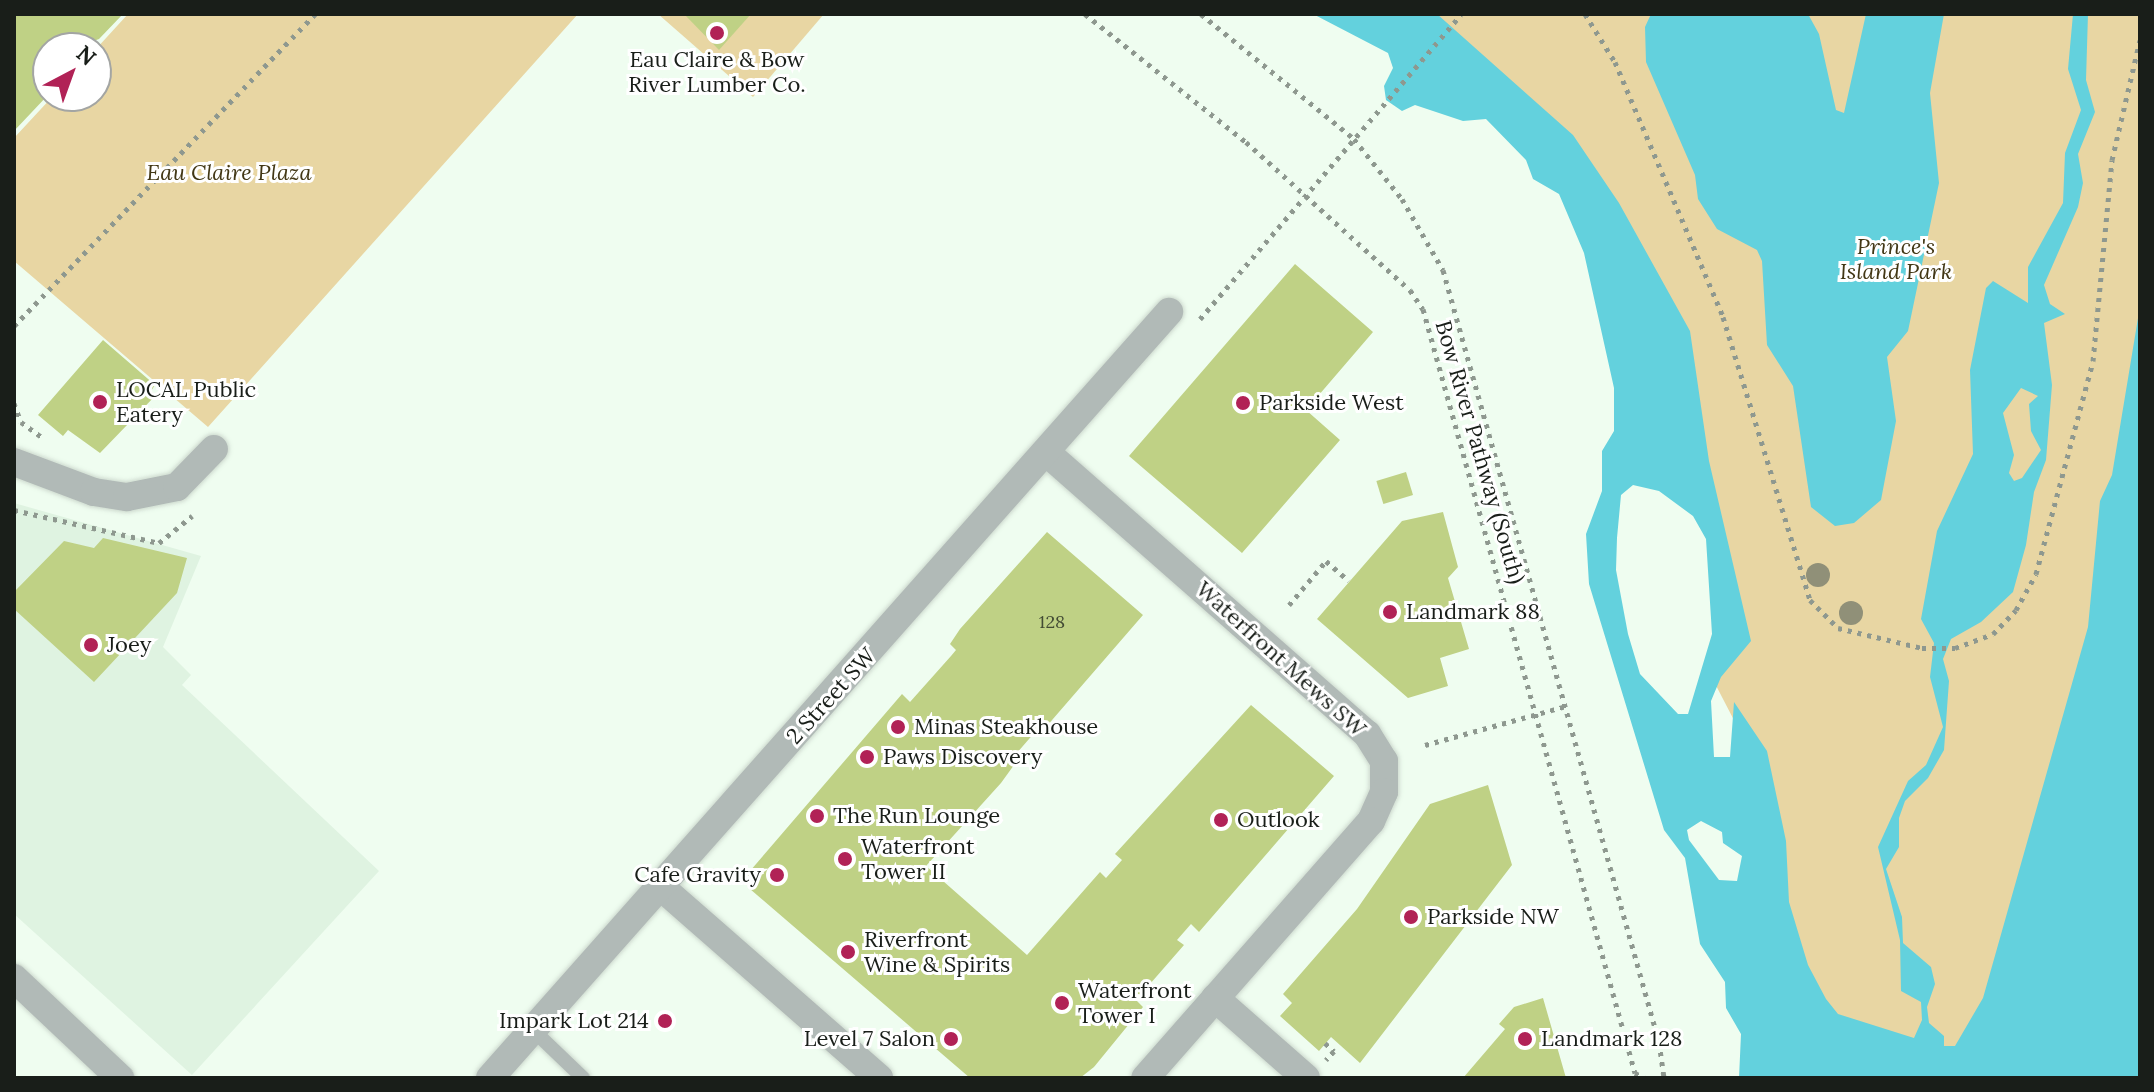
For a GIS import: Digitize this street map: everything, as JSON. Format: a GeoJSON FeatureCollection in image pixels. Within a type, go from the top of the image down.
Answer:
{"type":"FeatureCollection","features":[{"type":"Feature","properties":{"kind":"street","name":"2 Street SW"},"geometry":{"type":"LineString","coordinates":[[490,1078],[1169,312]]}},
{"type":"Feature","properties":{"kind":"street"},"geometry":{"type":"LineString","coordinates":[[14,462],[94,492],[140,497],[177,487],[214,449]]}},
{"type":"Feature","properties":{"kind":"street","name":"Waterfront Mews SW"},"geometry":{"type":"LineString","coordinates":[[1047,453],[1367,734],[1384,761],[1384,792],[1371,821],[1145,1078]]}},
{"type":"Feature","properties":{"kind":"street"},"geometry":{"type":"LineString","coordinates":[[661,887],[879,1078]]}},
{"type":"Feature","properties":{"kind":"street"},"geometry":{"type":"LineString","coordinates":[[14,978],[120,1078]]}},
{"type":"Feature","properties":{"kind":"street"},"geometry":{"type":"LineString","coordinates":[[1215,998],[1306,1078]]}},
{"type":"Feature","properties":{"kind":"lane"},"geometry":{"type":"LineString","coordinates":[[534,1031],[583,1078]]}},
{"type":"Feature","properties":{"kind":"path"},"geometry":{"type":"LineString","coordinates":[[14,326],[315,14]]}},
{"type":"Feature","properties":{"kind":"path","name":"Bow River Pathway (South)"},"geometry":{"type":"LineString","coordinates":[[1085,14],[1246,142],[1410,290],[1423,309],[1635,1073],[1645,1078]]}},
{"type":"Feature","properties":{"kind":"path","name":"Bow River Pathway (South)"},"geometry":{"type":"LineString","coordinates":[[1201,14],[1354,139],[1424,232],[1456,304],[1659,1042],[1664,1078]]}},
{"type":"Feature","properties":{"kind":"path"},"geometry":{"type":"LineString","coordinates":[[1194,330],[1461,14]]}},
{"type":"Feature","properties":{"kind":"path"},"geometry":{"type":"LineString","coordinates":[[1585,14],[1615,62],[1723,317],[1810,600],[1838,628],[1922,648],[1955,648],[1993,634],[2016,610],[2036,574],[2093,361],[2112,160],[2140,40]]}},
{"type":"Feature","properties":{"kind":"path"},"geometry":{"type":"LineString","coordinates":[[14,403],[21,422],[50,441]]}},
{"type":"Feature","properties":{"kind":"path"},"geometry":{"type":"LineString","coordinates":[[1289,605],[1326,561],[1349,581]]}},
{"type":"Feature","properties":{"kind":"path"},"geometry":{"type":"LineString","coordinates":[[1425,745],[1567,706]]}},
{"type":"Feature","properties":{"kind":"shaded area"},"geometry":{"type":"Polygon","coordinates":[[[14,503],[201,556],[163,647],[191,675],[182,685],[379,871],[192,1075],[14,914],[14,503]]]}},
{"type":"Feature","properties":{"kind":"green space","name":"Eau Claire Plaza"},"geometry":{"type":"Polygon","coordinates":[[[128,14],[578,14],[208,427],[14,261],[14,138],[38,112],[112,112],[112,32],[128,14]]]}},
{"type":"Feature","properties":{"kind":"green space"},"geometry":{"type":"Polygon","coordinates":[[[658,14],[824,14],[753,97],[658,14]]]}},
{"type":"Feature","properties":{"kind":"green space","name":"Prince's Island Park"},"geometry":{"type":"Polygon","coordinates":[[[1399,14],[2140,14],[2140,405],[2097,630],[1996,1007],[1960,1060],[1833,1021],[1801,973],[1765,780],[1709,672],[1725,589],[1611,210],[1399,14]]]}},
{"type":"Feature","properties":{"kind":"water"},"geometry":{"type":"Polygon","coordinates":[[[1313,14],[1437,14],[1573,135],[1619,203],[1690,331],[1709,461],[1751,641],[1721,677],[1711,701],[1714,757],[1730,757],[1734,702],[1767,751],[1786,841],[1789,902],[1808,965],[1826,999],[1838,1014],[1914,1038],[1922,1020],[1921,1002],[1901,991],[1900,940],[1878,847],[1908,781],[1926,765],[1943,727],[1930,677],[1934,643],[1921,619],[1937,531],[1973,454],[1970,370],[1986,288],[1993,281],[2028,303],[2028,267],[2063,203],[2065,153],[2081,110],[2068,69],[2073,14],[2088,14],[2086,80],[2095,112],[2078,154],[2083,183],[2078,207],[2044,285],[2050,304],[2065,314],[2044,323],[2052,385],[2046,460],[2034,492],[2026,545],[2013,592],[1981,622],[1951,639],[1943,659],[1949,681],[1944,750],[1928,778],[1905,801],[1899,818],[1899,847],[1886,869],[1902,917],[1903,943],[1931,967],[1935,984],[1927,1007],[1929,1023],[1944,1036],[1944,1046],[1955,1046],[1983,998],[2088,627],[2100,501],[2112,475],[2140,306],[2140,1078],[1739,1078],[1741,1034],[1726,1008],[1725,982],[1700,944],[1685,858],[1664,830],[1589,584],[1586,534],[1602,491],[1602,451],[1614,431],[1614,388],[1584,253],[1559,194],[1533,179],[1526,160],[1486,119],[1463,121],[1415,105],[1402,111],[1386,100],[1384,86],[1393,68],[1388,53],[1313,14]],[[2021,388],[2003,413],[2014,455],[2009,473],[2014,481],[2022,478],[2041,450],[2031,431],[2029,404],[2038,396],[2021,388]],[[1633,485],[1621,495],[1616,570],[1628,634],[1640,674],[1678,714],[1688,714],[1712,634],[1706,539],[1693,516],[1659,491],[1633,485]],[[1701,821],[1687,830],[1689,840],[1719,880],[1737,881],[1742,856],[1723,843],[1722,832],[1701,821]]]}},
{"type":"Feature","properties":{"kind":"water"},"geometry":{"type":"Polygon","coordinates":[[[1651,14],[1808,14],[1819,34],[1836,110],[1844,113],[1866,14],[1944,14],[1930,93],[1939,183],[1908,331],[1887,357],[1896,421],[1881,500],[1854,523],[1835,526],[1811,507],[1793,386],[1767,345],[1762,261],[1757,250],[1717,229],[1698,199],[1695,175],[1646,62],[1645,27],[1651,14]]]}},
{"type":"Feature","properties":{"kind":"building"},"geometry":{"type":"Polygon","coordinates":[[[14,14],[123,14],[106,32],[32,32],[32,112],[14,131],[14,14]]]}},
{"type":"Feature","properties":{"kind":"building","name":"Eau Claire & Bow River Lumber Co."},"geometry":{"type":"Polygon","coordinates":[[[684,14],[751,14],[719,50],[684,14]]]}},
{"type":"Feature","properties":{"kind":"building","name":"Parkside West"},"geometry":{"type":"Polygon","coordinates":[[[1295,264],[1373,332],[1306,410],[1340,440],[1242,553],[1129,456],[1295,264]]]}},
{"type":"Feature","properties":{"kind":"building","name":"LOCAL Public Eatery"},"geometry":{"type":"Polygon","coordinates":[[[103,340],[155,385],[151,391],[156,395],[100,453],[68,430],[63,436],[38,415],[103,340]]]}},
{"type":"Feature","properties":{"kind":"building"},"geometry":{"type":"Polygon","coordinates":[[[1406,472],[1413,495],[1383,504],[1376,481],[1406,472]]]}},
{"type":"Feature","properties":{"kind":"building","name":"Landmark 88"},"geometry":{"type":"Polygon","coordinates":[[[1443,512],[1458,567],[1448,578],[1469,649],[1440,658],[1448,686],[1408,698],[1317,619],[1402,521],[1443,512]]]}},
{"type":"Feature","properties":{"kind":"building"},"geometry":{"type":"Polygon","coordinates":[[[1047,532],[1143,615],[1046,727],[1042,724],[1010,761],[1014,765],[1001,783],[926,866],[1027,955],[1100,872],[1106,878],[1122,860],[1115,854],[1251,705],[1334,776],[1199,932],[1191,924],[1177,940],[1184,945],[1136,1000],[1143,1007],[1094,1067],[1080,1078],[970,1078],[750,889],[744,878],[902,694],[910,702],[951,656],[956,650],[950,644],[960,629],[1047,532]]]}},
{"type":"Feature","properties":{"kind":"building","name":"Joey"},"geometry":{"type":"Polygon","coordinates":[[[103,538],[187,558],[177,593],[94,682],[14,609],[14,592],[64,541],[94,548],[103,538]]]}},
{"type":"Feature","properties":{"kind":"building","name":"Parkside NW"},"geometry":{"type":"Polygon","coordinates":[[[1488,785],[1512,865],[1360,1063],[1331,1037],[1319,1051],[1280,1016],[1292,1003],[1283,994],[1357,909],[1430,804],[1488,785]]]}},
{"type":"Feature","properties":{"kind":"building","name":"Landmark 128"},"geometry":{"type":"Polygon","coordinates":[[[1543,998],[1566,1078],[1463,1078],[1505,1029],[1499,1024],[1514,1007],[1543,998]]]}},
{"type":"Feature","properties":{"kind":"place","name":"Eau Claire & Bow River Lumber Co."},"geometry":{"type":"Point","coordinates":[717,33]}},
{"type":"Feature","properties":{"kind":"place","name":"LOCAL Public Eatery"},"geometry":{"type":"Point","coordinates":[100,402]}},
{"type":"Feature","properties":{"kind":"place","name":"Parkside West"},"geometry":{"type":"Point","coordinates":[1243,403]}},
{"type":"Feature","properties":{"kind":"place","name":"Landmark 88"},"geometry":{"type":"Point","coordinates":[1390,612]}},
{"type":"Feature","properties":{"kind":"place","name":"Joey"},"geometry":{"type":"Point","coordinates":[91,645]}},
{"type":"Feature","properties":{"kind":"place","name":"Minas Steakhouse"},"geometry":{"type":"Point","coordinates":[898,727]}},
{"type":"Feature","properties":{"kind":"place","name":"Paws Discovery"},"geometry":{"type":"Point","coordinates":[867,757]}},
{"type":"Feature","properties":{"kind":"place","name":"The Run Lounge"},"geometry":{"type":"Point","coordinates":[817,816]}},
{"type":"Feature","properties":{"kind":"place","name":"Outlook"},"geometry":{"type":"Point","coordinates":[1221,820]}},
{"type":"Feature","properties":{"kind":"place","name":"Waterfront Tower II"},"geometry":{"type":"Point","coordinates":[845,859]}},
{"type":"Feature","properties":{"kind":"place","name":"Cafe Gravity"},"geometry":{"type":"Point","coordinates":[777,875]}},
{"type":"Feature","properties":{"kind":"place","name":"Parkside NW"},"geometry":{"type":"Point","coordinates":[1411,917]}},
{"type":"Feature","properties":{"kind":"place","name":"Riverfront Wine & Spirits"},"geometry":{"type":"Point","coordinates":[848,952]}},
{"type":"Feature","properties":{"kind":"place","name":"Waterfront Tower I"},"geometry":{"type":"Point","coordinates":[1062,1003]}},
{"type":"Feature","properties":{"kind":"place","name":"Impark Lot 214"},"geometry":{"type":"Point","coordinates":[665,1021]}},
{"type":"Feature","properties":{"kind":"place","name":"Level 7 Salon"},"geometry":{"type":"Point","coordinates":[951,1039]}},
{"type":"Feature","properties":{"kind":"place","name":"Landmark 128"},"geometry":{"type":"Point","coordinates":[1525,1039]}}]}
